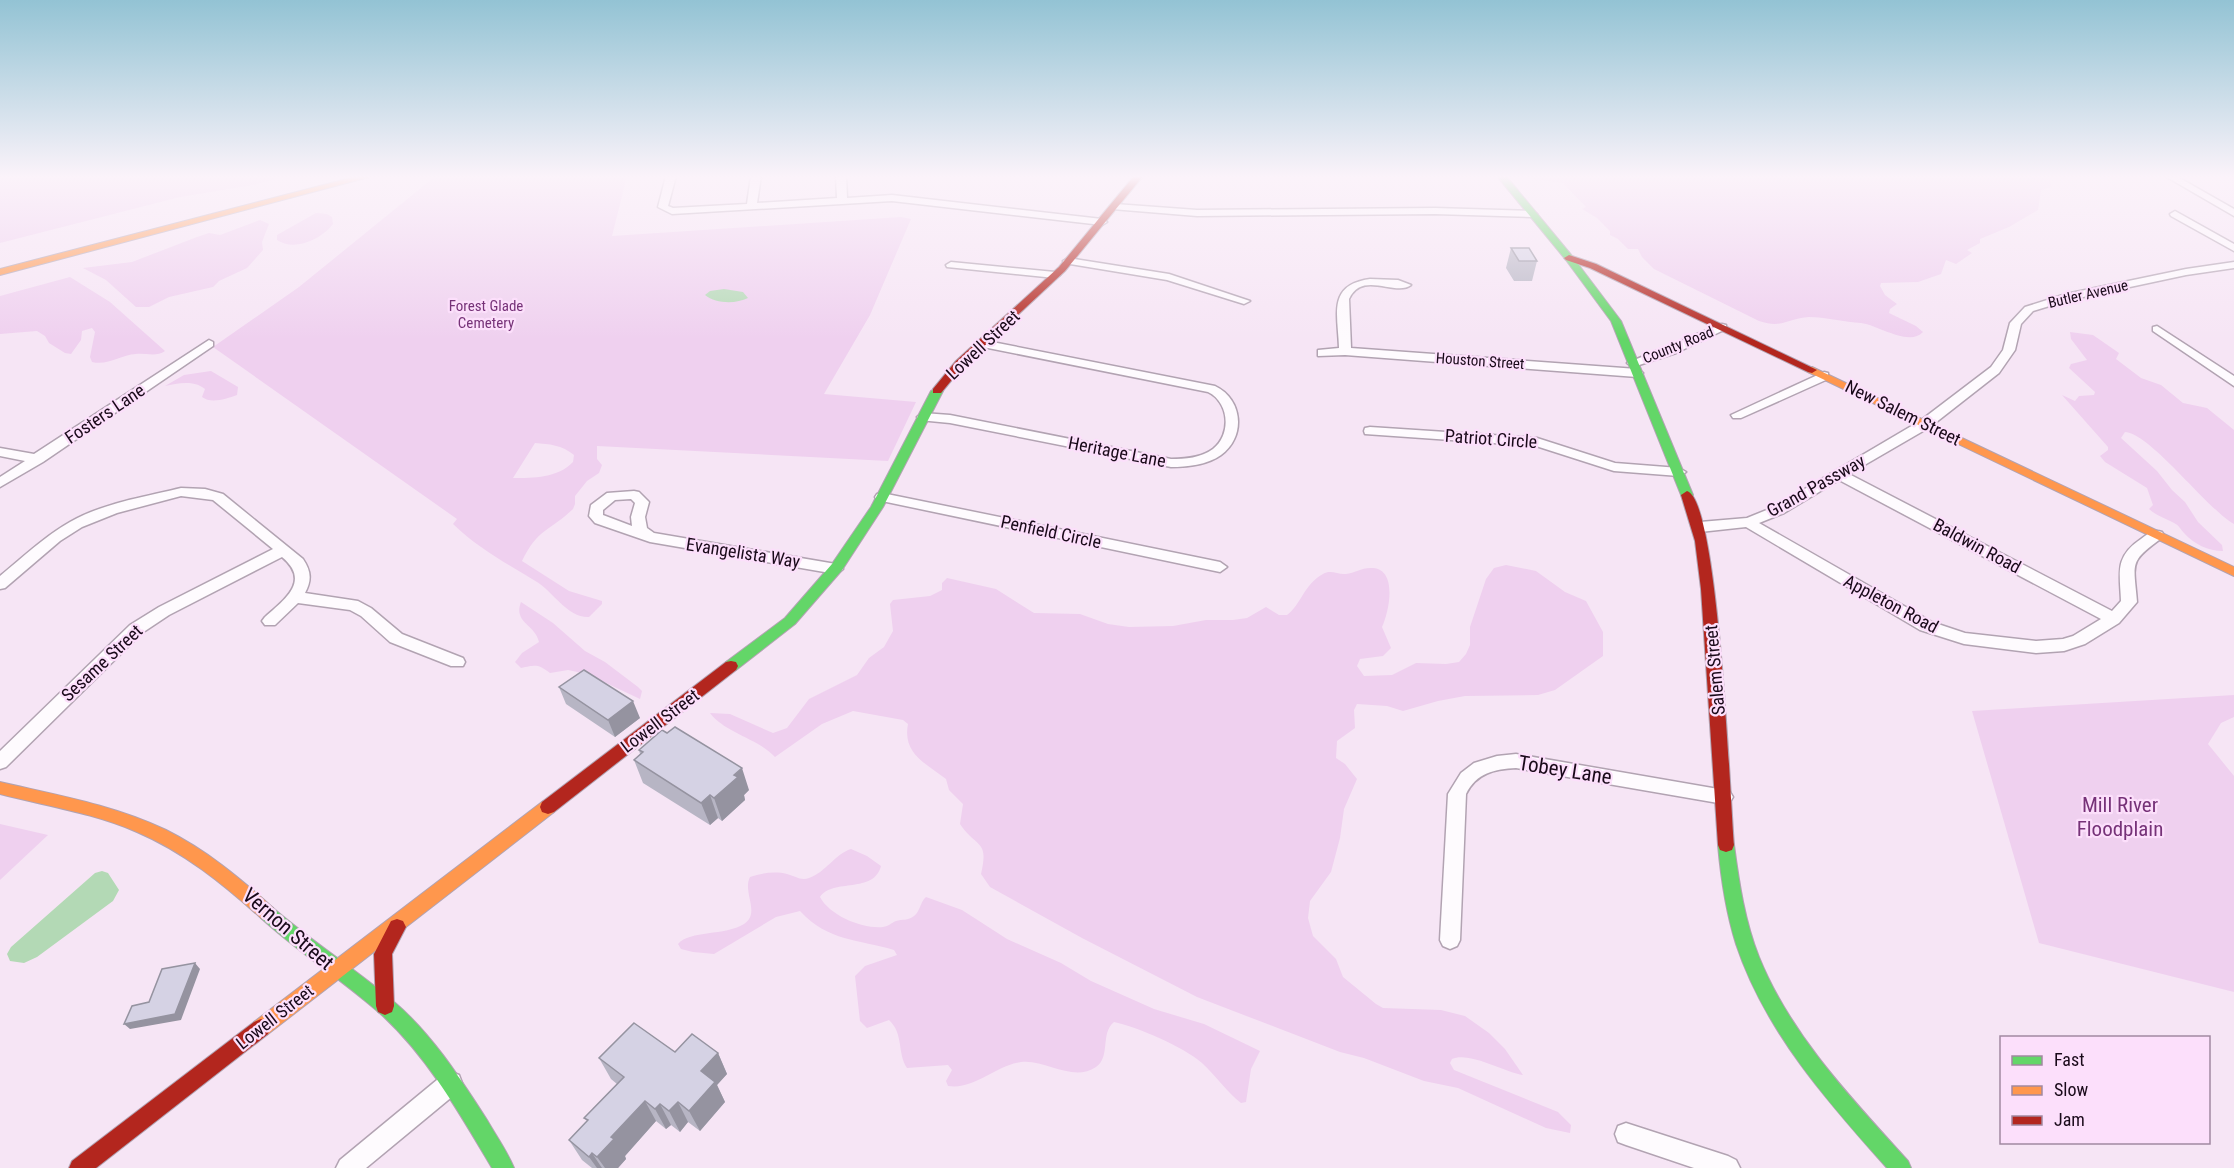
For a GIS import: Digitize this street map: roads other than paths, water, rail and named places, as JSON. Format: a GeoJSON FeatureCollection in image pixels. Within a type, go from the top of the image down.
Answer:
{"type":"FeatureCollection","features":[{"type":"Feature","properties":{"kind":"main road"},"geometry":{"type":"LineString","coordinates":[[0,262],[123,231]]}},
{"type":"Feature","properties":{"kind":"main road"},"geometry":{"type":"LineString","coordinates":[[0,272],[159,231]]}},
{"type":"Feature","properties":{"kind":"main road","name":"Lowell Street"},"geometry":{"type":"LineString","coordinates":[[79,1168],[769,639],[802,609],[836,569],[882,497],[939,388],[1055,275],[1095,231]]}},
{"type":"Feature","properties":{"kind":"main road","name":"Salem Street"},"geometry":{"type":"LineString","coordinates":[[1546,231],[1569,258],[1586,273],[1616,321],[1700,527],[1713,642],[1727,848],[1741,929],[1755,967],[1785,1023],[1806,1056],[1836,1096],[1901,1168]]}},
{"type":"Feature","properties":{"kind":"main road","name":"New Salem Street"},"geometry":{"type":"LineString","coordinates":[[1586,273],[1722,327],[2234,572]]}},
{"type":"Feature","properties":{"kind":"main road","name":"Vernon Street"},"geometry":{"type":"LineString","coordinates":[[0,788],[100,812],[165,837],[232,881],[278,924],[335,970],[385,1006],[416,1037],[451,1083],[504,1168]]}},
{"type":"Feature","properties":{"kind":"main road"},"geometry":{"type":"LineString","coordinates":[[385,1006],[383,954],[403,918]]}},
{"type":"Feature","properties":{"kind":"street"},"geometry":{"type":"LineString","coordinates":[[2203,231],[2234,249]]}},
{"type":"Feature","properties":{"kind":"street"},"geometry":{"type":"LineString","coordinates":[[1068,261],[1169,277],[1244,301]]}},
{"type":"Feature","properties":{"kind":"street"},"geometry":{"type":"LineString","coordinates":[[951,265],[1055,275]]}},
{"type":"Feature","properties":{"kind":"street","name":"Butler Avenue"},"geometry":{"type":"LineString","coordinates":[[1925,424],[1995,370],[2009,350],[2016,323],[2029,309],[2066,297],[2186,272],[2234,265]]}},
{"type":"Feature","properties":{"kind":"street"},"geometry":{"type":"LineString","coordinates":[[1345,351],[1343,299],[1346,292],[1359,284],[1373,282],[1406,285]]}},
{"type":"Feature","properties":{"kind":"street","name":"County Road"},"geometry":{"type":"LineString","coordinates":[[1635,368],[1722,327]]}},
{"type":"Feature","properties":{"kind":"street"},"geometry":{"type":"LineString","coordinates":[[2157,328],[2234,381]]}},
{"type":"Feature","properties":{"kind":"street","name":"Fosters Lane"},"geometry":{"type":"LineString","coordinates":[[0,483],[209,344]]}},
{"type":"Feature","properties":{"kind":"street","name":"Heritage Lane"},"geometry":{"type":"LineString","coordinates":[[922,417],[952,420],[1171,463],[1206,458],[1222,448],[1228,438],[1230,406],[1225,398],[1211,389],[982,344]]}},
{"type":"Feature","properties":{"kind":"street","name":"Houston Street"},"geometry":{"type":"LineString","coordinates":[[1322,353],[1345,351],[1635,368]]}},
{"type":"Feature","properties":{"kind":"street"},"geometry":{"type":"LineString","coordinates":[[1737,415],[1824,376]]}},
{"type":"Feature","properties":{"kind":"street","name":"Grand Passway"},"geometry":{"type":"LineString","coordinates":[[1700,527],[1749,522],[1779,510],[1925,424]]}},
{"type":"Feature","properties":{"kind":"street","name":"Patriot Circle"},"geometry":{"type":"LineString","coordinates":[[1370,431],[1533,441],[1614,467],[1679,472]]}},
{"type":"Feature","properties":{"kind":"street"},"geometry":{"type":"LineString","coordinates":[[0,452],[38,459]]}},
{"type":"Feature","properties":{"kind":"street","name":"Baldwin Road"},"geometry":{"type":"LineString","coordinates":[[1838,474],[2114,620]]}},
{"type":"Feature","properties":{"kind":"street"},"geometry":{"type":"LineString","coordinates":[[0,584],[55,538],[77,524],[112,510],[181,492],[200,492],[219,497],[302,567],[304,579],[294,597],[270,621]]}},
{"type":"Feature","properties":{"kind":"street","name":"Penfield Circle"},"geometry":{"type":"LineString","coordinates":[[882,497],[1220,567]]}},
{"type":"Feature","properties":{"kind":"street","name":"Appleton Road"},"geometry":{"type":"LineString","coordinates":[[1749,522],[1760,531],[1911,619],[1950,634],[2010,645],[2049,646],[2079,640],[2114,620],[2129,602],[2126,566],[2128,558],[2135,550],[2157,535]]}},
{"type":"Feature","properties":{"kind":"street","name":"Evangelista Way"},"geometry":{"type":"LineString","coordinates":[[650,537],[836,569]]}},
{"type":"Feature","properties":{"kind":"street","name":"Sesame Street"},"geometry":{"type":"LineString","coordinates":[[0,762],[136,629],[164,611],[283,550]]}},
{"type":"Feature","properties":{"kind":"street"},"geometry":{"type":"LineString","coordinates":[[294,597],[353,605],[372,617],[396,638],[457,662]]}},
{"type":"Feature","properties":{"kind":"street","name":"Tobey Lane"},"geometry":{"type":"LineString","coordinates":[[1450,940],[1457,794],[1464,779],[1478,768],[1505,761],[1527,762],[1724,797]]}},
{"type":"Feature","properties":{"kind":"street"},"geometry":{"type":"LineString","coordinates":[[348,1168],[451,1083]]}},
{"type":"Feature","properties":{"kind":"street"},"geometry":{"type":"LineString","coordinates":[[1626,1134],[1728,1168]]}},
{"type":"Feature","properties":{"kind":"park label","name":"Forest Glade Cemetery"},"geometry":{"type":"Point","coordinates":[486,314]}},
{"type":"Feature","properties":{"kind":"park label","name":"Mill River Floodplain"},"geometry":{"type":"Point","coordinates":[2120,817]}}]}
